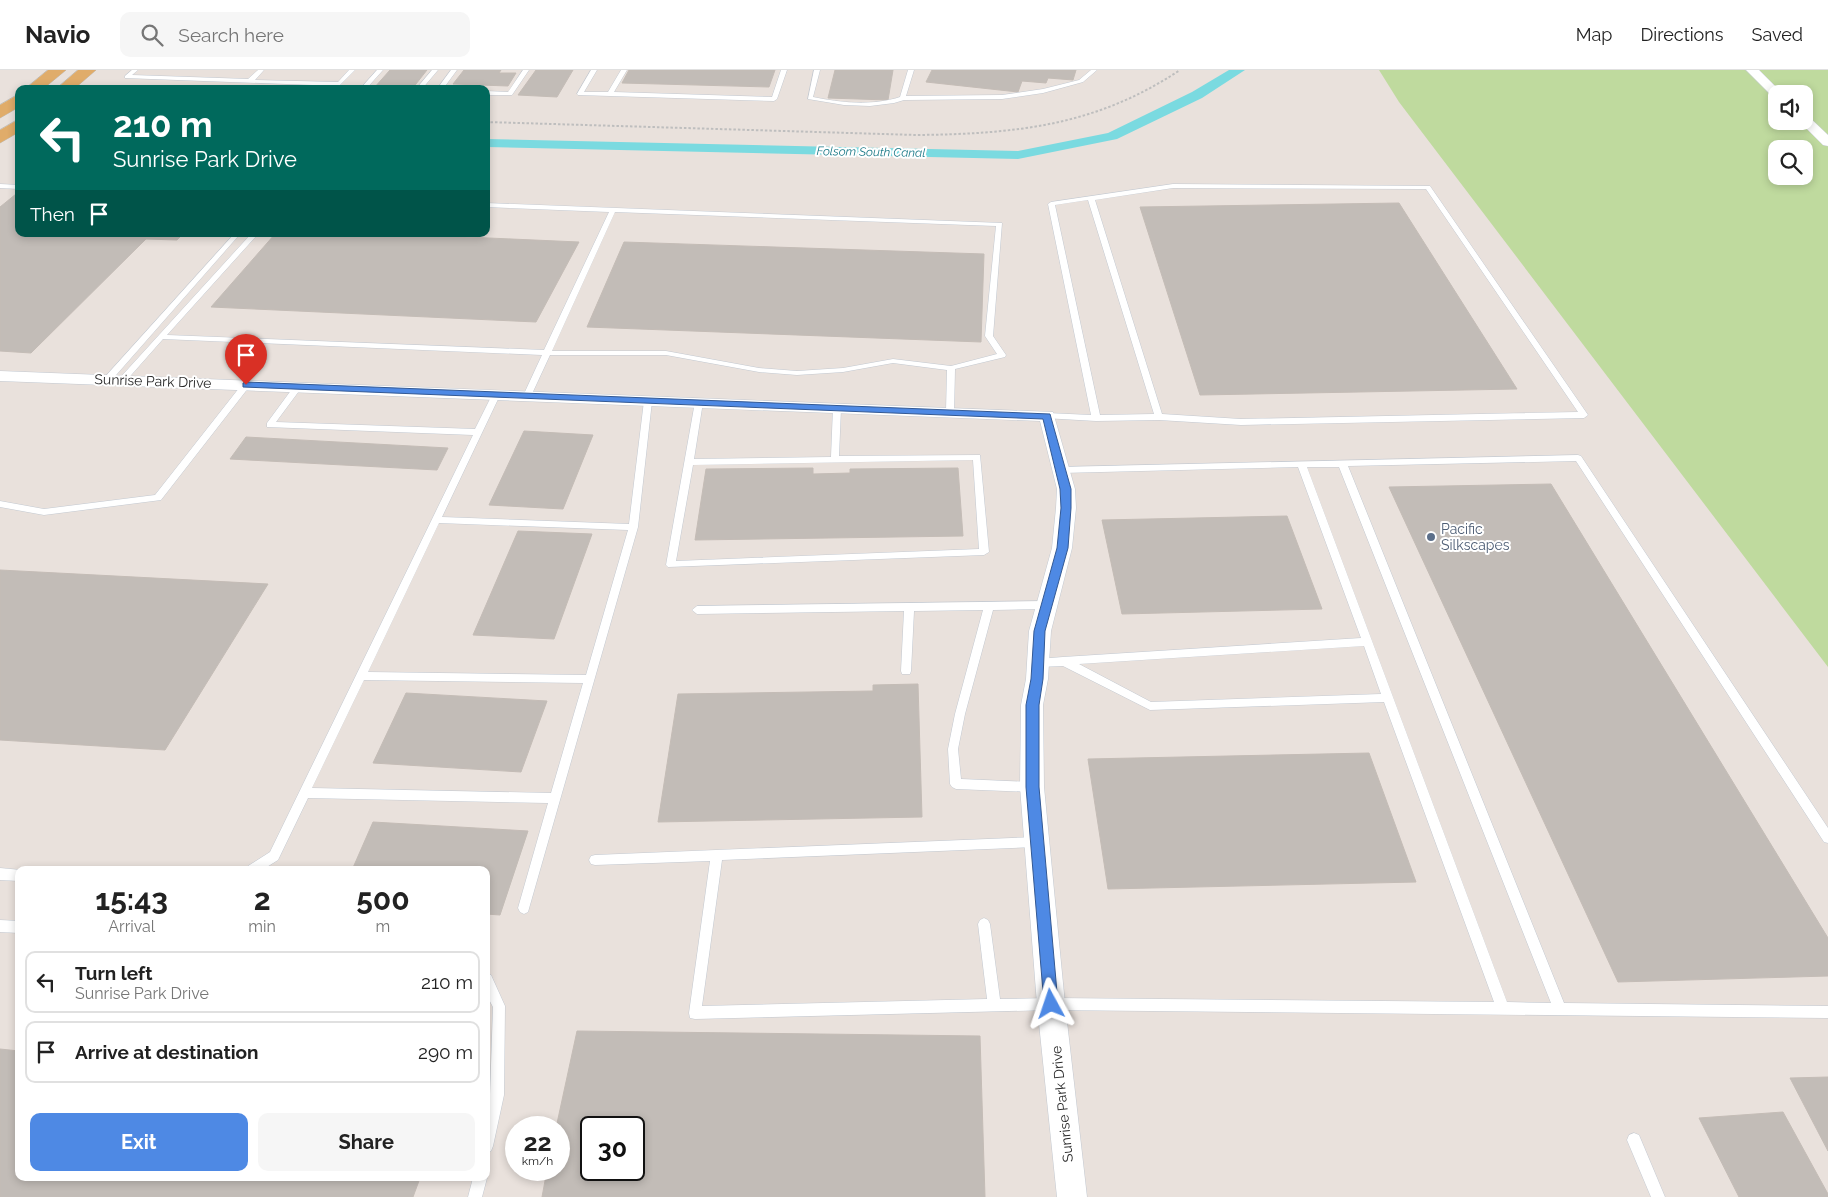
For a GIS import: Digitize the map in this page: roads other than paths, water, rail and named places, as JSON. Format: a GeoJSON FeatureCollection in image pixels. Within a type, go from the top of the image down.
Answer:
{"type":"FeatureCollection","features":[{"type":"Feature","properties":{"kind":"main road"},"geometry":{"type":"LineString","coordinates":[[38,85],[58,70]]}},
{"type":"Feature","properties":{"kind":"main road"},"geometry":{"type":"LineString","coordinates":[[69,85],[88,70]]}},
{"type":"Feature","properties":{"kind":"main road"},"geometry":{"type":"LineString","coordinates":[[0,113],[15,102]]}},
{"type":"Feature","properties":{"kind":"main road"},"geometry":{"type":"LineString","coordinates":[[0,138],[15,127]]}},
{"type":"Feature","properties":{"kind":"street"},"geometry":{"type":"LineString","coordinates":[[1752,70],[1768,85]]}},
{"type":"Feature","properties":{"kind":"street"},"geometry":{"type":"LineString","coordinates":[[1813,128],[1828,142]]}},
{"type":"Feature","properties":{"kind":"street","name":"Sunrise Park Drive"},"geometry":{"type":"LineString","coordinates":[[0,376],[1047,416],[1066,489],[1065,528],[1062,548],[1040,631],[1032,705],[1032,787],[1051,1004],[1072,1197]]}},
{"type":"Feature","properties":{"kind":"lane"},"geometry":{"type":"LineString","coordinates":[[135,70],[126,77],[339,84],[352,70]]}},
{"type":"Feature","properties":{"kind":"lane"},"geometry":{"type":"LineString","coordinates":[[250,81],[261,70]]}},
{"type":"Feature","properties":{"kind":"lane"},"geometry":{"type":"LineString","coordinates":[[367,85],[380,70]]}},
{"type":"Feature","properties":{"kind":"lane"},"geometry":{"type":"LineString","coordinates":[[423,85],[435,70]]}},
{"type":"Feature","properties":{"kind":"lane"},"geometry":{"type":"LineString","coordinates":[[443,85],[454,70]]}},
{"type":"Feature","properties":{"kind":"lane"},"geometry":{"type":"LineString","coordinates":[[490,94],[510,94],[526,70]]}},
{"type":"Feature","properties":{"kind":"lane"},"geometry":{"type":"LineString","coordinates":[[594,70],[580,94],[774,99],[784,70]]}},
{"type":"Feature","properties":{"kind":"lane"},"geometry":{"type":"LineString","coordinates":[[610,94],[624,70]]}},
{"type":"Feature","properties":{"kind":"lane"},"geometry":{"type":"LineString","coordinates":[[817,70],[810,98],[826,102],[892,104],[903,98],[1002,97],[1043,92],[1081,81],[1094,70]]}},
{"type":"Feature","properties":{"kind":"lane"},"geometry":{"type":"LineString","coordinates":[[903,98],[911,70]]}},
{"type":"Feature","properties":{"kind":"lane"},"geometry":{"type":"LineString","coordinates":[[224,80],[230,75]]}},
{"type":"Feature","properties":{"kind":"lane"},"geometry":{"type":"LineString","coordinates":[[0,186],[15,187]]}},
{"type":"Feature","properties":{"kind":"lane"},"geometry":{"type":"LineString","coordinates":[[1047,416],[1096,418],[1159,417],[1242,422],[1584,415],[1428,187],[1173,186],[1051,204],[1096,418]]}},
{"type":"Feature","properties":{"kind":"lane"},"geometry":{"type":"LineString","coordinates":[[1091,198],[1159,417]]}},
{"type":"Feature","properties":{"kind":"lane"},"geometry":{"type":"LineString","coordinates":[[161,337],[547,353],[666,353],[758,370],[797,373],[843,370],[893,361],[951,368],[1002,355],[989,336],[1000,224],[490,205]]}},
{"type":"Feature","properties":{"kind":"lane"},"geometry":{"type":"LineString","coordinates":[[527,396],[613,210]]}},
{"type":"Feature","properties":{"kind":"lane"},"geometry":{"type":"LineString","coordinates":[[115,380],[234,237]]}},
{"type":"Feature","properties":{"kind":"lane"},"geometry":{"type":"LineString","coordinates":[[115,380],[161,337],[252,237]]}},
{"type":"Feature","properties":{"kind":"lane"},"geometry":{"type":"LineString","coordinates":[[950,412],[951,368]]}},
{"type":"Feature","properties":{"kind":"lane"},"geometry":{"type":"LineString","coordinates":[[0,504],[44,512],[158,498],[246,385]]}},
{"type":"Feature","properties":{"kind":"lane"},"geometry":{"type":"LineString","coordinates":[[298,387],[270,424],[478,432]]}},
{"type":"Feature","properties":{"kind":"lane"},"geometry":{"type":"LineString","coordinates":[[258,866],[274,856],[496,395]]}},
{"type":"Feature","properties":{"kind":"lane"},"geometry":{"type":"LineString","coordinates":[[524,908],[633,527],[648,400]]}},
{"type":"Feature","properties":{"kind":"lane"},"geometry":{"type":"LineString","coordinates":[[688,462],[977,457],[984,552],[671,565],[688,462],[699,402]]}},
{"type":"Feature","properties":{"kind":"lane"},"geometry":{"type":"LineString","coordinates":[[835,459],[837,408]]}},
{"type":"Feature","properties":{"kind":"lane"},"geometry":{"type":"LineString","coordinates":[[1061,470],[1578,458],[1828,838]]}},
{"type":"Feature","properties":{"kind":"lane"},"geometry":{"type":"LineString","coordinates":[[1301,464],[1504,1008]]}},
{"type":"Feature","properties":{"kind":"lane"},"geometry":{"type":"LineString","coordinates":[[1342,464],[1560,1009]]}},
{"type":"Feature","properties":{"kind":"lane"},"geometry":{"type":"LineString","coordinates":[[436,520],[633,527]]}},
{"type":"Feature","properties":{"kind":"lane"},"geometry":{"type":"LineString","coordinates":[[697,610],[1046,605]]}},
{"type":"Feature","properties":{"kind":"lane"},"geometry":{"type":"LineString","coordinates":[[988,606],[960,714],[953,749],[956,784],[1032,787]]}},
{"type":"Feature","properties":{"kind":"lane"},"geometry":{"type":"LineString","coordinates":[[906,671],[909,607]]}},
{"type":"Feature","properties":{"kind":"lane"},"geometry":{"type":"LineString","coordinates":[[1038,663],[1367,642]]}},
{"type":"Feature","properties":{"kind":"lane"},"geometry":{"type":"LineString","coordinates":[[1063,661],[1150,706],[1388,698]]}},
{"type":"Feature","properties":{"kind":"lane"},"geometry":{"type":"LineString","coordinates":[[360,676],[589,679]]}},
{"type":"Feature","properties":{"kind":"lane"},"geometry":{"type":"LineString","coordinates":[[304,793],[556,798]]}},
{"type":"Feature","properties":{"kind":"lane"},"geometry":{"type":"LineString","coordinates":[[595,860],[1036,842]]}},
{"type":"Feature","properties":{"kind":"lane"},"geometry":{"type":"LineString","coordinates":[[717,856],[695,1014],[1051,1004],[1828,1012]]}},
{"type":"Feature","properties":{"kind":"lane"},"geometry":{"type":"LineString","coordinates":[[0,874],[15,875]]}},
{"type":"Feature","properties":{"kind":"lane"},"geometry":{"type":"LineString","coordinates":[[984,924],[994,1006]]}},
{"type":"Feature","properties":{"kind":"lane"},"geometry":{"type":"LineString","coordinates":[[0,926],[15,926]]}},
{"type":"Feature","properties":{"kind":"lane"},"geometry":{"type":"LineString","coordinates":[[490,988],[499,1006],[497,1095],[490,1127]]}},
{"type":"Feature","properties":{"kind":"lane"},"geometry":{"type":"LineString","coordinates":[[1634,1140],[1658,1197]]}},
{"type":"Feature","properties":{"kind":"lane"},"geometry":{"type":"LineString","coordinates":[[476,1197],[479,1181]]}},
{"type":"Feature","properties":{"kind":"waterway","name":"Folsom South Canal"},"geometry":{"type":"LineString","coordinates":[[490,143],[1018,155],[1112,136],[1197,95],[1238,70]]}},
{"type":"Feature","properties":{"kind":"place","name":"Pacific Silkscapes"},"geometry":{"type":"Point","coordinates":[1431,537]}}]}
